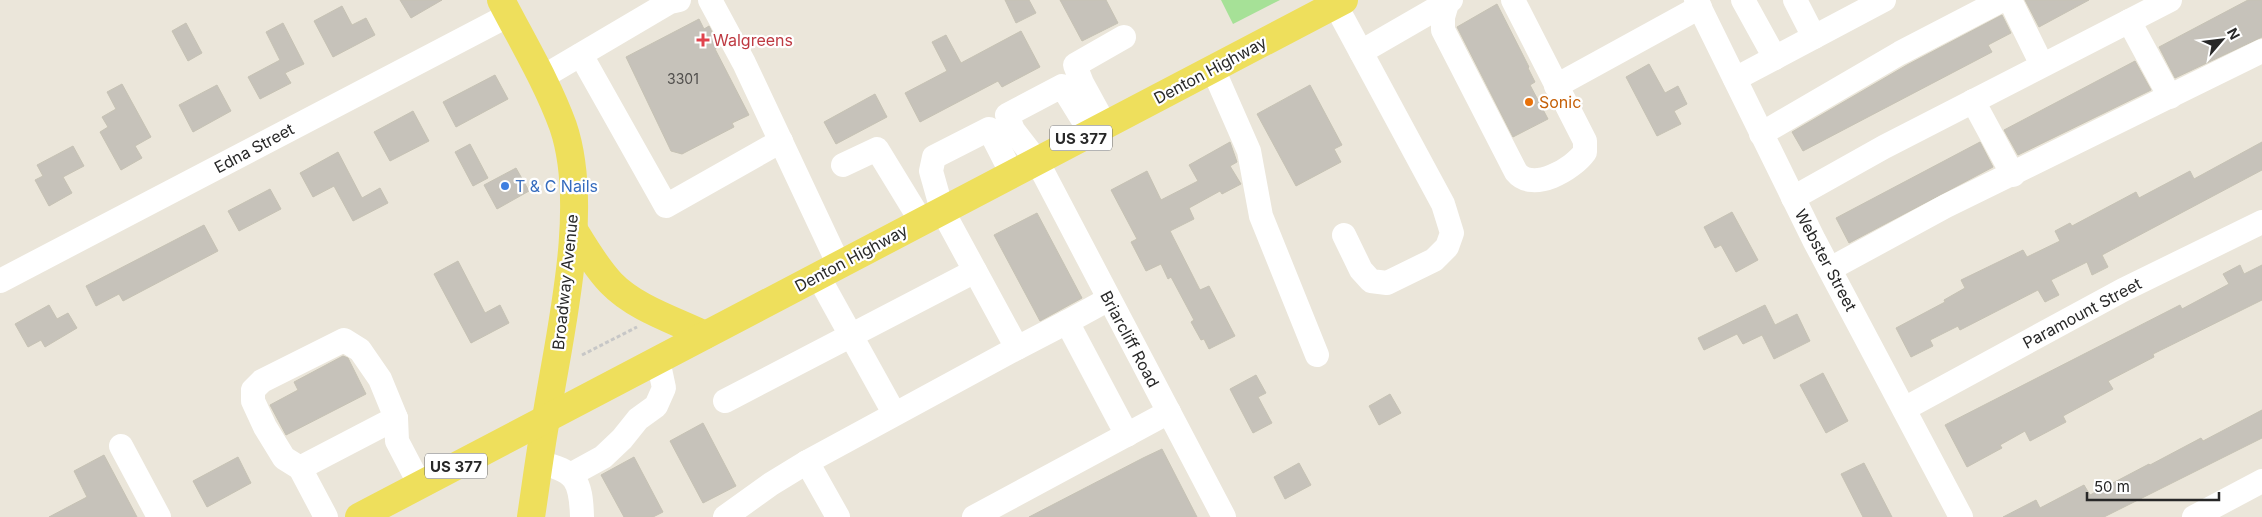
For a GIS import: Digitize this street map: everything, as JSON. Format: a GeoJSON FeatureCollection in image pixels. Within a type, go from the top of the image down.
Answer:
{"type":"FeatureCollection","features":[{"type":"Feature","properties":{"kind":"main road","name":"Denton Highway"},"geometry":{"type":"LineString","coordinates":[[359,517],[1340,2]]}},
{"type":"Feature","properties":{"kind":"main road","name":"Broadway Avenue"},"geometry":{"type":"LineString","coordinates":[[505,8],[541,78],[563,127],[569,156],[574,230],[561,330],[531,517]]}},
{"type":"Feature","properties":{"kind":"main road"},"geometry":{"type":"LineString","coordinates":[[574,230],[596,264],[612,284],[646,307],[705,335]]}},
{"type":"Feature","properties":{"kind":"street"},"geometry":{"type":"LineString","coordinates":[[541,78],[670,2],[679,0]]}},
{"type":"Feature","properties":{"kind":"street"},"geometry":{"type":"LineString","coordinates":[[710,0],[744,63],[781,141],[851,335],[894,413]]}},
{"type":"Feature","properties":{"kind":"street"},"geometry":{"type":"LineString","coordinates":[[1449,0],[1444,17],[1443,30],[1505,154],[1521,178],[1528,181],[1554,175],[1574,166],[1585,152],[1584,141],[1513,0]]}},
{"type":"Feature","properties":{"kind":"street"},"geometry":{"type":"LineString","coordinates":[[1361,52],[1449,0]]}},
{"type":"Feature","properties":{"kind":"street"},"geometry":{"type":"LineString","coordinates":[[1743,0],[1775,58]]}},
{"type":"Feature","properties":{"kind":"street"},"geometry":{"type":"LineString","coordinates":[[1795,0],[1814,37]]}},
{"type":"Feature","properties":{"kind":"street"},"geometry":{"type":"LineString","coordinates":[[1735,79],[1884,0]]}},
{"type":"Feature","properties":{"kind":"street"},"geometry":{"type":"LineString","coordinates":[[1761,134],[1900,53],[2002,0]]}},
{"type":"Feature","properties":{"kind":"street"},"geometry":{"type":"LineString","coordinates":[[2010,0],[2042,66]]}},
{"type":"Feature","properties":{"kind":"street"},"geometry":{"type":"LineString","coordinates":[[1793,198],[1884,147],[2170,0]]}},
{"type":"Feature","properties":{"kind":"street"},"geometry":{"type":"LineString","coordinates":[[1340,2],[1361,52],[1444,204],[1452,232],[1448,247],[1434,260],[1387,282],[1371,281],[1361,270],[1344,235]]}},
{"type":"Feature","properties":{"kind":"street"},"geometry":{"type":"LineString","coordinates":[[1556,86],[1698,4]]}},
{"type":"Feature","properties":{"kind":"street","name":"Webster Street"},"geometry":{"type":"LineString","coordinates":[[1698,4],[1793,198],[1961,517]]}},
{"type":"Feature","properties":{"kind":"street","name":"Edna Street"},"geometry":{"type":"LineString","coordinates":[[0,281],[505,8]]}},
{"type":"Feature","properties":{"kind":"street"},"geometry":{"type":"LineString","coordinates":[[2129,21],[2170,97]]}},
{"type":"Feature","properties":{"kind":"street"},"geometry":{"type":"LineString","coordinates":[[1098,129],[1075,65],[1124,37]]}},
{"type":"Feature","properties":{"kind":"street"},"geometry":{"type":"LineString","coordinates":[[1830,269],[1946,206],[2013,175],[2262,51]]}},
{"type":"Feature","properties":{"kind":"street"},"geometry":{"type":"LineString","coordinates":[[581,55],[666,206],[781,141]]}},
{"type":"Feature","properties":{"kind":"street"},"geometry":{"type":"LineString","coordinates":[[1213,69],[1249,152],[1261,216],[1317,355]]}},
{"type":"Feature","properties":{"kind":"street","name":"Briarcliff Road"},"geometry":{"type":"LineString","coordinates":[[1098,129],[1062,86],[1007,115],[1013,130],[1037,161],[1224,517]]}},
{"type":"Feature","properties":{"kind":"street"},"geometry":{"type":"LineString","coordinates":[[1972,101],[2013,175]]}},
{"type":"Feature","properties":{"kind":"street"},"geometry":{"type":"LineString","coordinates":[[932,216],[931,171],[934,157],[989,129],[1012,174]]}},
{"type":"Feature","properties":{"kind":"street"},"geometry":{"type":"LineString","coordinates":[[843,165],[877,149],[975,271],[1017,348]]}},
{"type":"Feature","properties":{"kind":"street","name":"Paramount Street"},"geometry":{"type":"LineString","coordinates":[[1904,409],[2123,290],[2262,222]]}},
{"type":"Feature","properties":{"kind":"street"},"geometry":{"type":"LineString","coordinates":[[724,401],[975,271]]}},
{"type":"Feature","properties":{"kind":"street"},"geometry":{"type":"LineString","coordinates":[[725,517],[771,484],[807,462],[894,413],[1109,299]]}},
{"type":"Feature","properties":{"kind":"street"},"geometry":{"type":"LineString","coordinates":[[1067,322],[1127,434]]}},
{"type":"Feature","properties":{"kind":"street"},"geometry":{"type":"LineString","coordinates":[[326,517],[300,468],[284,458],[265,427],[253,401],[253,390],[262,381],[344,340],[360,350],[380,380],[396,418],[397,441],[420,485]]}},
{"type":"Feature","properties":{"kind":"street"},"geometry":{"type":"LineString","coordinates":[[572,474],[603,457],[622,439],[638,419],[656,406],[664,388],[658,360]]}},
{"type":"Feature","properties":{"kind":"street"},"geometry":{"type":"LineString","coordinates":[[974,517],[1169,412]]}},
{"type":"Feature","properties":{"kind":"street"},"geometry":{"type":"LineString","coordinates":[[300,468],[396,418]]}},
{"type":"Feature","properties":{"kind":"street"},"geometry":{"type":"LineString","coordinates":[[121,446],[159,517]]}},
{"type":"Feature","properties":{"kind":"street"},"geometry":{"type":"LineString","coordinates":[[807,462],[838,517]]}},
{"type":"Feature","properties":{"kind":"street"},"geometry":{"type":"LineString","coordinates":[[540,463],[560,467],[572,474],[579,488],[582,517]]}},
{"type":"Feature","properties":{"kind":"street"},"geometry":{"type":"LineString","coordinates":[[2194,517],[2262,481]]}},
{"type":"Feature","properties":{"kind":"path"},"geometry":{"type":"LineString","coordinates":[[582,356],[636,330],[639,324]]}},
{"type":"Feature","properties":{"kind":"green space"},"geometry":{"type":"Polygon","coordinates":[[[1221,0],[1280,0],[1233,24],[1221,0]]]}},
{"type":"Feature","properties":{"kind":"building"},"geometry":{"type":"Polygon","coordinates":[[[400,0],[442,0],[411,18],[400,0]]]}},
{"type":"Feature","properties":{"kind":"building"},"geometry":{"type":"Polygon","coordinates":[[[1005,0],[1029,0],[1036,13],[1016,23],[1005,0]]]}},
{"type":"Feature","properties":{"kind":"building"},"geometry":{"type":"Polygon","coordinates":[[[1060,0],[1106,0],[1118,23],[1082,41],[1060,0]]]}},
{"type":"Feature","properties":{"kind":"building"},"geometry":{"type":"Polygon","coordinates":[[[2025,0],[2089,0],[2039,27],[2025,0]]]}},
{"type":"Feature","properties":{"kind":"building"},"geometry":{"type":"Polygon","coordinates":[[[2248,0],[2262,0],[2262,37],[2175,78],[2159,47],[2248,0]]]}},
{"type":"Feature","properties":{"kind":"building"},"geometry":{"type":"Polygon","coordinates":[[[1497,4],[1529,67],[1535,82],[1530,85],[1548,119],[1513,137],[1457,27],[1497,4]]]}},
{"type":"Feature","properties":{"kind":"building"},"geometry":{"type":"Polygon","coordinates":[[[342,6],[352,25],[366,18],[375,35],[333,57],[314,21],[342,6]]]}},
{"type":"Feature","properties":{"kind":"building"},"geometry":{"type":"Polygon","coordinates":[[[2002,15],[2011,33],[1988,45],[1992,52],[1803,151],[1792,132],[1907,65],[2002,15]]]}},
{"type":"Feature","properties":{"kind":"building","name":"Walgreens"},"geometry":{"type":"Polygon","coordinates":[[[699,19],[704,29],[709,26],[719,46],[715,49],[749,115],[732,123],[734,127],[682,154],[671,151],[626,57],[699,19]]]}},
{"type":"Feature","properties":{"kind":"building"},"geometry":{"type":"Polygon","coordinates":[[[186,23],[202,53],[188,61],[172,31],[186,23]]]}},
{"type":"Feature","properties":{"kind":"building"},"geometry":{"type":"Polygon","coordinates":[[[283,23],[304,64],[285,73],[291,83],[260,99],[248,77],[280,60],[266,32],[283,23]]]}},
{"type":"Feature","properties":{"kind":"building"},"geometry":{"type":"Polygon","coordinates":[[[1021,31],[1040,67],[1002,87],[998,81],[920,122],[905,93],[947,71],[932,42],[946,35],[961,63],[1021,31]]]}},
{"type":"Feature","properties":{"kind":"building"},"geometry":{"type":"Polygon","coordinates":[[[2135,61],[2151,90],[2018,155],[2004,130],[2135,61]]]}},
{"type":"Feature","properties":{"kind":"building"},"geometry":{"type":"Polygon","coordinates":[[[1649,64],[1665,93],[1678,86],[1687,104],[1674,111],[1681,124],[1657,136],[1626,77],[1649,64]]]}},
{"type":"Feature","properties":{"kind":"building"},"geometry":{"type":"Polygon","coordinates":[[[495,75],[508,99],[456,127],[443,102],[495,75]]]}},
{"type":"Feature","properties":{"kind":"building"},"geometry":{"type":"Polygon","coordinates":[[[122,84],[151,137],[135,146],[142,158],[121,170],[100,132],[108,127],[102,117],[116,109],[107,92],[122,84]]]}},
{"type":"Feature","properties":{"kind":"building"},"geometry":{"type":"Polygon","coordinates":[[[217,85],[231,111],[193,132],[179,105],[217,85]]]}},
{"type":"Feature","properties":{"kind":"building"},"geometry":{"type":"Polygon","coordinates":[[[1310,85],[1342,145],[1334,149],[1341,162],[1296,186],[1257,114],[1310,85]]]}},
{"type":"Feature","properties":{"kind":"building"},"geometry":{"type":"Polygon","coordinates":[[[875,94],[887,117],[836,144],[824,122],[875,94]]]}},
{"type":"Feature","properties":{"kind":"building"},"geometry":{"type":"Polygon","coordinates":[[[413,111],[429,141],[390,161],[374,132],[413,111]]]}},
{"type":"Feature","properties":{"kind":"building"},"geometry":{"type":"Polygon","coordinates":[[[1230,142],[1237,162],[1230,166],[1241,184],[1222,194],[1220,191],[1189,208],[1194,219],[1170,231],[1200,290],[1209,286],[1235,336],[1209,349],[1204,339],[1201,340],[1191,322],[1194,320],[1171,277],[1168,279],[1161,264],[1146,271],[1131,242],[1137,239],[1111,190],[1147,171],[1161,200],[1198,181],[1189,165],[1230,142]]]}},
{"type":"Feature","properties":{"kind":"building"},"geometry":{"type":"Polygon","coordinates":[[[1980,142],[1993,167],[1849,243],[1836,218],[1980,142]]]}},
{"type":"Feature","properties":{"kind":"building"},"geometry":{"type":"Polygon","coordinates":[[[2262,142],[2262,170],[2102,255],[2108,267],[2092,275],[2087,262],[2051,280],[2059,295],[2045,302],[2038,290],[1960,330],[1958,326],[1930,340],[1933,346],[1911,357],[1896,328],[1945,302],[1944,300],[1965,288],[1961,280],[2023,250],[2027,257],[2060,241],[2055,231],[2070,223],[2072,226],[2136,192],[2139,198],[2190,171],[2194,179],[2262,142]]]}},
{"type":"Feature","properties":{"kind":"building"},"geometry":{"type":"Polygon","coordinates":[[[470,144],[488,178],[473,186],[455,152],[470,144]]]}},
{"type":"Feature","properties":{"kind":"building"},"geometry":{"type":"Polygon","coordinates":[[[73,146],[84,166],[63,177],[72,193],[49,206],[35,180],[43,176],[37,165],[73,146]]]}},
{"type":"Feature","properties":{"kind":"building"},"geometry":{"type":"Polygon","coordinates":[[[338,152],[362,198],[380,188],[388,203],[353,221],[334,186],[313,197],[300,173],[338,152]]]}},
{"type":"Feature","properties":{"kind":"building"},"geometry":{"type":"Polygon","coordinates":[[[516,168],[529,191],[497,209],[484,185],[516,168]]]}},
{"type":"Feature","properties":{"kind":"building"},"geometry":{"type":"Polygon","coordinates":[[[270,189],[281,209],[239,231],[228,211],[270,189]]]}},
{"type":"Feature","properties":{"kind":"building"},"geometry":{"type":"Polygon","coordinates":[[[1732,212],[1758,260],[1736,272],[1721,245],[1715,248],[1704,227],[1732,212]]]}},
{"type":"Feature","properties":{"kind":"building"},"geometry":{"type":"Polygon","coordinates":[[[1037,213],[1082,298],[1040,321],[994,235],[1037,213]]]}},
{"type":"Feature","properties":{"kind":"building"},"geometry":{"type":"Polygon","coordinates":[[[204,225],[218,251],[123,301],[119,294],[96,306],[86,286],[204,225]]]}},
{"type":"Feature","properties":{"kind":"building"},"geometry":{"type":"Polygon","coordinates":[[[458,261],[485,313],[500,305],[509,323],[471,343],[434,274],[458,261]]]}},
{"type":"Feature","properties":{"kind":"building"},"geometry":{"type":"Polygon","coordinates":[[[2240,265],[2244,274],[2262,265],[2262,300],[2153,354],[2154,357],[2108,381],[2113,389],[2063,416],[2066,422],[2030,441],[2025,431],[2000,445],[2002,448],[1967,467],[1945,425],[2180,305],[2182,309],[2229,284],[2223,274],[2240,265]]]}},
{"type":"Feature","properties":{"kind":"building"},"geometry":{"type":"Polygon","coordinates":[[[49,305],[57,319],[68,313],[77,328],[45,347],[41,340],[28,347],[15,324],[49,305]]]}},
{"type":"Feature","properties":{"kind":"building"},"geometry":{"type":"Polygon","coordinates":[[[1765,305],[1775,325],[1797,314],[1810,341],[1774,359],[1762,335],[1743,344],[1737,334],[1704,350],[1698,338],[1765,305]]]}},
{"type":"Feature","properties":{"kind":"building"},"geometry":{"type":"Polygon","coordinates":[[[343,356],[348,358],[366,394],[286,435],[270,405],[298,390],[294,382],[343,356]]]}},
{"type":"Feature","properties":{"kind":"building"},"geometry":{"type":"Polygon","coordinates":[[[1823,373],[1848,421],[1826,433],[1800,385],[1823,373]]]}},
{"type":"Feature","properties":{"kind":"building"},"geometry":{"type":"Polygon","coordinates":[[[1256,375],[1266,393],[1258,397],[1272,423],[1253,433],[1230,389],[1256,375]]]}},
{"type":"Feature","properties":{"kind":"building"},"geometry":{"type":"Polygon","coordinates":[[[1390,394],[1401,413],[1379,425],[1369,406],[1390,394]]]}},
{"type":"Feature","properties":{"kind":"building"},"geometry":{"type":"Polygon","coordinates":[[[2262,410],[2262,438],[2104,517],[2003,517],[2036,500],[2040,508],[2084,485],[2090,495],[2201,438],[2203,441],[2262,410]]]}},
{"type":"Feature","properties":{"kind":"building"},"geometry":{"type":"Polygon","coordinates":[[[703,423],[736,486],[703,503],[670,441],[703,423]]]}},
{"type":"Feature","properties":{"kind":"building"},"geometry":{"type":"Polygon","coordinates":[[[1162,449],[1197,517],[1029,517],[1143,458],[1162,449]]]}},
{"type":"Feature","properties":{"kind":"building"},"geometry":{"type":"Polygon","coordinates":[[[104,455],[137,517],[49,517],[87,497],[74,471],[104,455]]]}},
{"type":"Feature","properties":{"kind":"building"},"geometry":{"type":"Polygon","coordinates":[[[238,457],[251,483],[207,507],[193,481],[238,457]]]}},
{"type":"Feature","properties":{"kind":"building"},"geometry":{"type":"Polygon","coordinates":[[[634,457],[663,512],[653,517],[624,517],[601,475],[634,457]]]}},
{"type":"Feature","properties":{"kind":"building"},"geometry":{"type":"Polygon","coordinates":[[[1299,463],[1311,485],[1285,499],[1274,477],[1299,463]]]}},
{"type":"Feature","properties":{"kind":"building"},"geometry":{"type":"Polygon","coordinates":[[[1864,463],[1892,517],[1863,517],[1841,474],[1864,463]]]}},
{"type":"Feature","properties":{"kind":"place","name":"Walgreens"},"geometry":{"type":"Point","coordinates":[703,40]}},
{"type":"Feature","properties":{"kind":"place","name":"Sonic"},"geometry":{"type":"Point","coordinates":[1529,102]}},
{"type":"Feature","properties":{"kind":"place","name":"T & C Nails"},"geometry":{"type":"Point","coordinates":[505,186]}}]}
